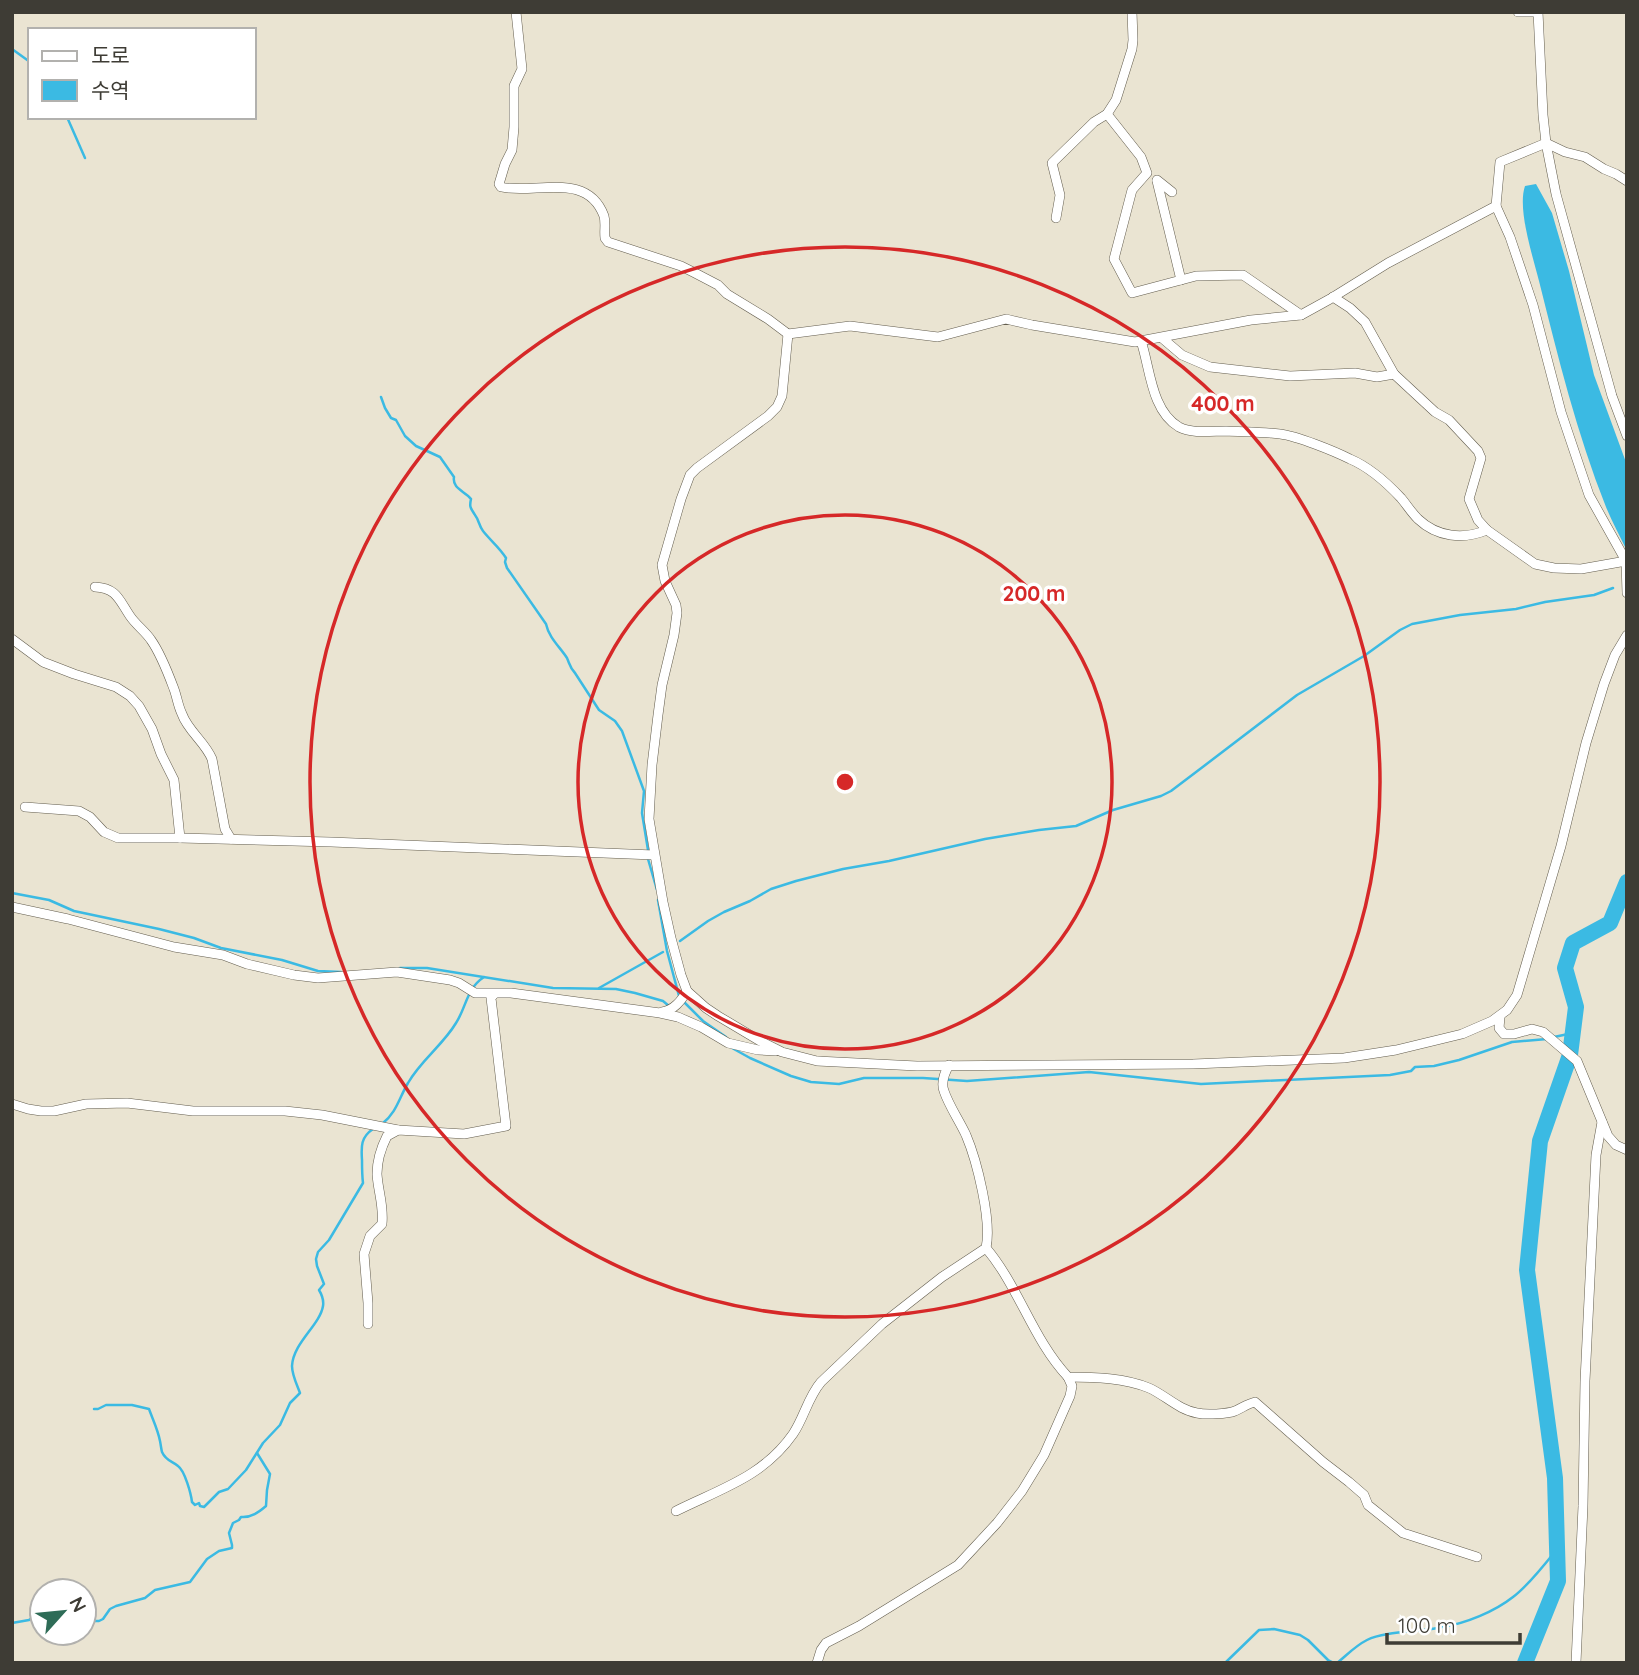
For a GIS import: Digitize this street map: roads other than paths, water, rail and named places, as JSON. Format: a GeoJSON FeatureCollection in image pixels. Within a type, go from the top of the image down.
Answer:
{"type":"FeatureCollection","features":[{"type":"Feature","properties":{"kind":"street"},"geometry":{"type":"LineString","coordinates":[[516,12],[522,69],[514,86],[512,150],[499,184],[501,187],[555,187],[584,192],[601,212],[608,242],[695,273],[718,285],[727,294],[788,334],[850,326],[938,337],[1006,319],[1135,342],[1251,320],[1301,315],[1388,263],[1496,206]]}},
{"type":"Feature","properties":{"kind":"street"},"geometry":{"type":"LineString","coordinates":[[1056,218],[1060,195],[1052,163],[1094,122],[1107,114],[1120,91],[1132,49],[1132,12]]}},
{"type":"Feature","properties":{"kind":"street"},"geometry":{"type":"LineString","coordinates":[[1518,12],[1538,12],[1543,115],[1556,194],[1612,396],[1627,436]]}},
{"type":"Feature","properties":{"kind":"street"},"geometry":{"type":"LineString","coordinates":[[1107,114],[1141,158],[1147,173],[1172,192]]}},
{"type":"Feature","properties":{"kind":"street"},"geometry":{"type":"LineString","coordinates":[[1627,181],[1586,157],[1565,152],[1546,143],[1500,162],[1496,206],[1510,237],[1532,305],[1561,412],[1589,495],[1626,561],[1627,593]]}},
{"type":"Feature","properties":{"kind":"street"},"geometry":{"type":"LineString","coordinates":[[1147,173],[1132,190],[1114,260],[1132,293],[1196,276],[1243,275],[1301,315]]}},
{"type":"Feature","properties":{"kind":"street"},"geometry":{"type":"LineString","coordinates":[[1157,181],[1181,280]]}},
{"type":"Feature","properties":{"kind":"street"},"geometry":{"type":"LineString","coordinates":[[1333,298],[1350,308],[1365,322],[1394,374],[1435,412],[1449,421],[1478,451],[1481,458],[1469,499],[1478,520],[1487,530],[1535,564],[1581,569],[1626,561]]}},
{"type":"Feature","properties":{"kind":"street"},"geometry":{"type":"LineString","coordinates":[[788,334],[782,396],[777,407],[690,475],[662,565],[677,613],[662,685],[652,765],[649,818],[671,938],[688,991],[718,1016],[782,1052],[835,1062],[904,1065],[1193,1064],[1344,1058],[1373,1055],[1462,1034],[1500,1017],[1517,995],[1561,846],[1586,743],[1615,655],[1627,635]]}},
{"type":"Feature","properties":{"kind":"street"},"geometry":{"type":"LineString","coordinates":[[1163,338],[1182,355],[1210,367],[1290,376],[1355,373],[1377,377],[1394,374]]}},
{"type":"Feature","properties":{"kind":"street"},"geometry":{"type":"LineString","coordinates":[[1141,341],[1156,397],[1163,411],[1180,428],[1283,435],[1307,442],[1365,467],[1402,499],[1426,526],[1438,533],[1468,536],[1487,530]]}},
{"type":"Feature","properties":{"kind":"street"},"geometry":{"type":"LineString","coordinates":[[95,587],[115,594],[130,616],[152,640],[174,689],[182,716],[212,759],[225,829],[231,839]]}},
{"type":"Feature","properties":{"kind":"street"},"geometry":{"type":"LineString","coordinates":[[12,639],[43,662],[116,687],[139,706],[174,780],[180,838]]}},
{"type":"Feature","properties":{"kind":"street"},"geometry":{"type":"LineString","coordinates":[[25,807],[86,813],[104,832],[118,838],[343,842],[654,855]]}},
{"type":"Feature","properties":{"kind":"street"},"geometry":{"type":"LineString","coordinates":[[12,906],[174,947],[223,955],[247,964],[295,975],[318,978],[397,972],[450,980],[475,993],[511,993],[660,1013],[701,1027],[728,1043],[782,1052]]}},
{"type":"Feature","properties":{"kind":"street"},"geometry":{"type":"LineString","coordinates":[[660,1013],[675,1006],[688,991]]}},
{"type":"Feature","properties":{"kind":"street"},"geometry":{"type":"LineString","coordinates":[[12,1104],[28,1109],[54,1111],[86,1104],[127,1102],[193,1111],[285,1111],[322,1115],[398,1130],[464,1134],[506,1125],[491,998],[494,994]]}},
{"type":"Feature","properties":{"kind":"street"},"geometry":{"type":"LineString","coordinates":[[1500,1017],[1499,1028],[1504,1034],[1532,1028],[1543,1032],[1577,1062],[1608,1136],[1616,1145],[1627,1150]]}},
{"type":"Feature","properties":{"kind":"street"},"geometry":{"type":"LineString","coordinates":[[817,1663],[826,1643],[859,1626],[958,1565],[997,1523],[1022,1490],[1044,1455],[1070,1396],[1072,1386],[1069,1377],[1056,1363],[1010,1282],[986,1248],[988,1229],[975,1162],[943,1089],[945,1071],[949,1065]]}},
{"type":"Feature","properties":{"kind":"street"},"geometry":{"type":"LineString","coordinates":[[1576,1663],[1585,1381],[1596,1155],[1602,1122]]}},
{"type":"Feature","properties":{"kind":"street"},"geometry":{"type":"LineString","coordinates":[[368,1324],[364,1254],[370,1236],[382,1224],[383,1216],[377,1175],[378,1158],[387,1136],[398,1130]]}},
{"type":"Feature","properties":{"kind":"street"},"geometry":{"type":"LineString","coordinates":[[676,1511],[757,1471],[794,1432],[814,1390],[821,1382],[882,1324],[942,1277],[986,1248]]}},
{"type":"Feature","properties":{"kind":"street"},"geometry":{"type":"LineString","coordinates":[[1069,1377],[1089,1377],[1140,1385],[1198,1413],[1228,1413],[1255,1402],[1357,1488],[1368,1505],[1403,1533],[1478,1557]]}},
{"type":"Feature","properties":{"kind":"water"},"geometry":{"type":"Polygon","coordinates":[[[1536,184],[1552,213],[1594,375],[1627,465],[1627,551],[1606,507],[1586,452],[1530,246],[1524,220],[1523,196],[1525,186],[1536,184]]]}},
{"type":"Feature","properties":{"kind":"waterway"},"geometry":{"type":"LineString","coordinates":[[12,49],[28,61]]}},
{"type":"Feature","properties":{"kind":"waterway"},"geometry":{"type":"LineString","coordinates":[[68,119],[85,158]]}},
{"type":"Feature","properties":{"kind":"waterway"},"geometry":{"type":"LineString","coordinates":[[381,397],[391,418],[396,420],[405,436],[416,446],[440,457],[454,477],[457,487],[471,499],[471,508],[482,529],[506,558],[507,568],[546,624],[572,670],[599,710],[615,721],[622,731],[644,791],[642,813],[648,850]]}},
{"type":"Feature","properties":{"kind":"waterway"},"geometry":{"type":"LineString","coordinates":[[680,941],[724,912],[771,889],[796,881],[985,839],[1076,826],[1113,810],[1161,796],[1297,695],[1412,624],[1516,609],[1594,595],[1613,588]]}},
{"type":"Feature","properties":{"kind":"waterway"},"geometry":{"type":"LineString","coordinates":[[648,859],[657,890]]}},
{"type":"Feature","properties":{"kind":"waterway"},"geometry":{"type":"LineString","coordinates":[[1525,1663],[1558,1581],[1555,1478],[1527,1270],[1540,1141],[1570,1055],[1576,1007],[1565,968],[1573,943],[1610,923],[1627,882]]}},
{"type":"Feature","properties":{"kind":"waterway"},"geometry":{"type":"LineString","coordinates":[[12,893],[49,900],[74,911],[194,938],[221,948],[282,960],[318,971],[341,972]]}},
{"type":"Feature","properties":{"kind":"waterway"},"geometry":{"type":"LineString","coordinates":[[658,900],[667,951],[679,996]]}},
{"type":"Feature","properties":{"kind":"waterway"},"geometry":{"type":"LineString","coordinates":[[599,988],[663,952]]}},
{"type":"Feature","properties":{"kind":"waterway"},"geometry":{"type":"LineString","coordinates":[[400,968],[427,968],[553,988],[616,989],[663,1001],[669,1006]]}},
{"type":"Feature","properties":{"kind":"waterway"},"geometry":{"type":"LineString","coordinates":[[382,1124],[394,1110],[413,1075],[451,1031],[470,992],[484,977]]}},
{"type":"Feature","properties":{"kind":"waterway"},"geometry":{"type":"LineString","coordinates":[[683,1001],[703,1021],[726,1037]]}},
{"type":"Feature","properties":{"kind":"waterway"},"geometry":{"type":"LineString","coordinates":[[1554,1037],[1573,1033]]}},
{"type":"Feature","properties":{"kind":"waterway"},"geometry":{"type":"LineString","coordinates":[[732,1048],[791,1076],[811,1082],[839,1084],[864,1078],[967,1081],[1089,1072],[1201,1084],[1390,1075],[1411,1071],[1415,1067],[1459,1060],[1512,1042],[1547,1039]]}},
{"type":"Feature","properties":{"kind":"waterway"},"geometry":{"type":"LineString","coordinates":[[94,1409],[106,1405],[132,1405],[149,1409],[162,1452],[181,1469],[195,1505],[199,1503],[204,1507],[219,1492],[228,1489],[280,1425],[290,1403],[300,1393],[293,1373],[293,1358],[323,1306],[319,1290],[324,1284],[316,1259],[363,1183],[362,1146],[366,1135],[373,1129]]}},
{"type":"Feature","properties":{"kind":"waterway"},"geometry":{"type":"LineString","coordinates":[[98,1621],[116,1606],[145,1598],[155,1590],[190,1582],[207,1559],[219,1551],[232,1548],[229,1533],[233,1523],[266,1506],[270,1474],[257,1453]]}},
{"type":"Feature","properties":{"kind":"waterway"},"geometry":{"type":"LineString","coordinates":[[1337,1663],[1359,1645],[1375,1637],[1434,1629],[1489,1612],[1519,1592],[1557,1549]]}},
{"type":"Feature","properties":{"kind":"waterway"},"geometry":{"type":"LineString","coordinates":[[12,1623],[28,1620]]}},
{"type":"Feature","properties":{"kind":"waterway"},"geometry":{"type":"LineString","coordinates":[[1225,1663],[1259,1630],[1274,1629],[1300,1635],[1334,1663]]}}]}
